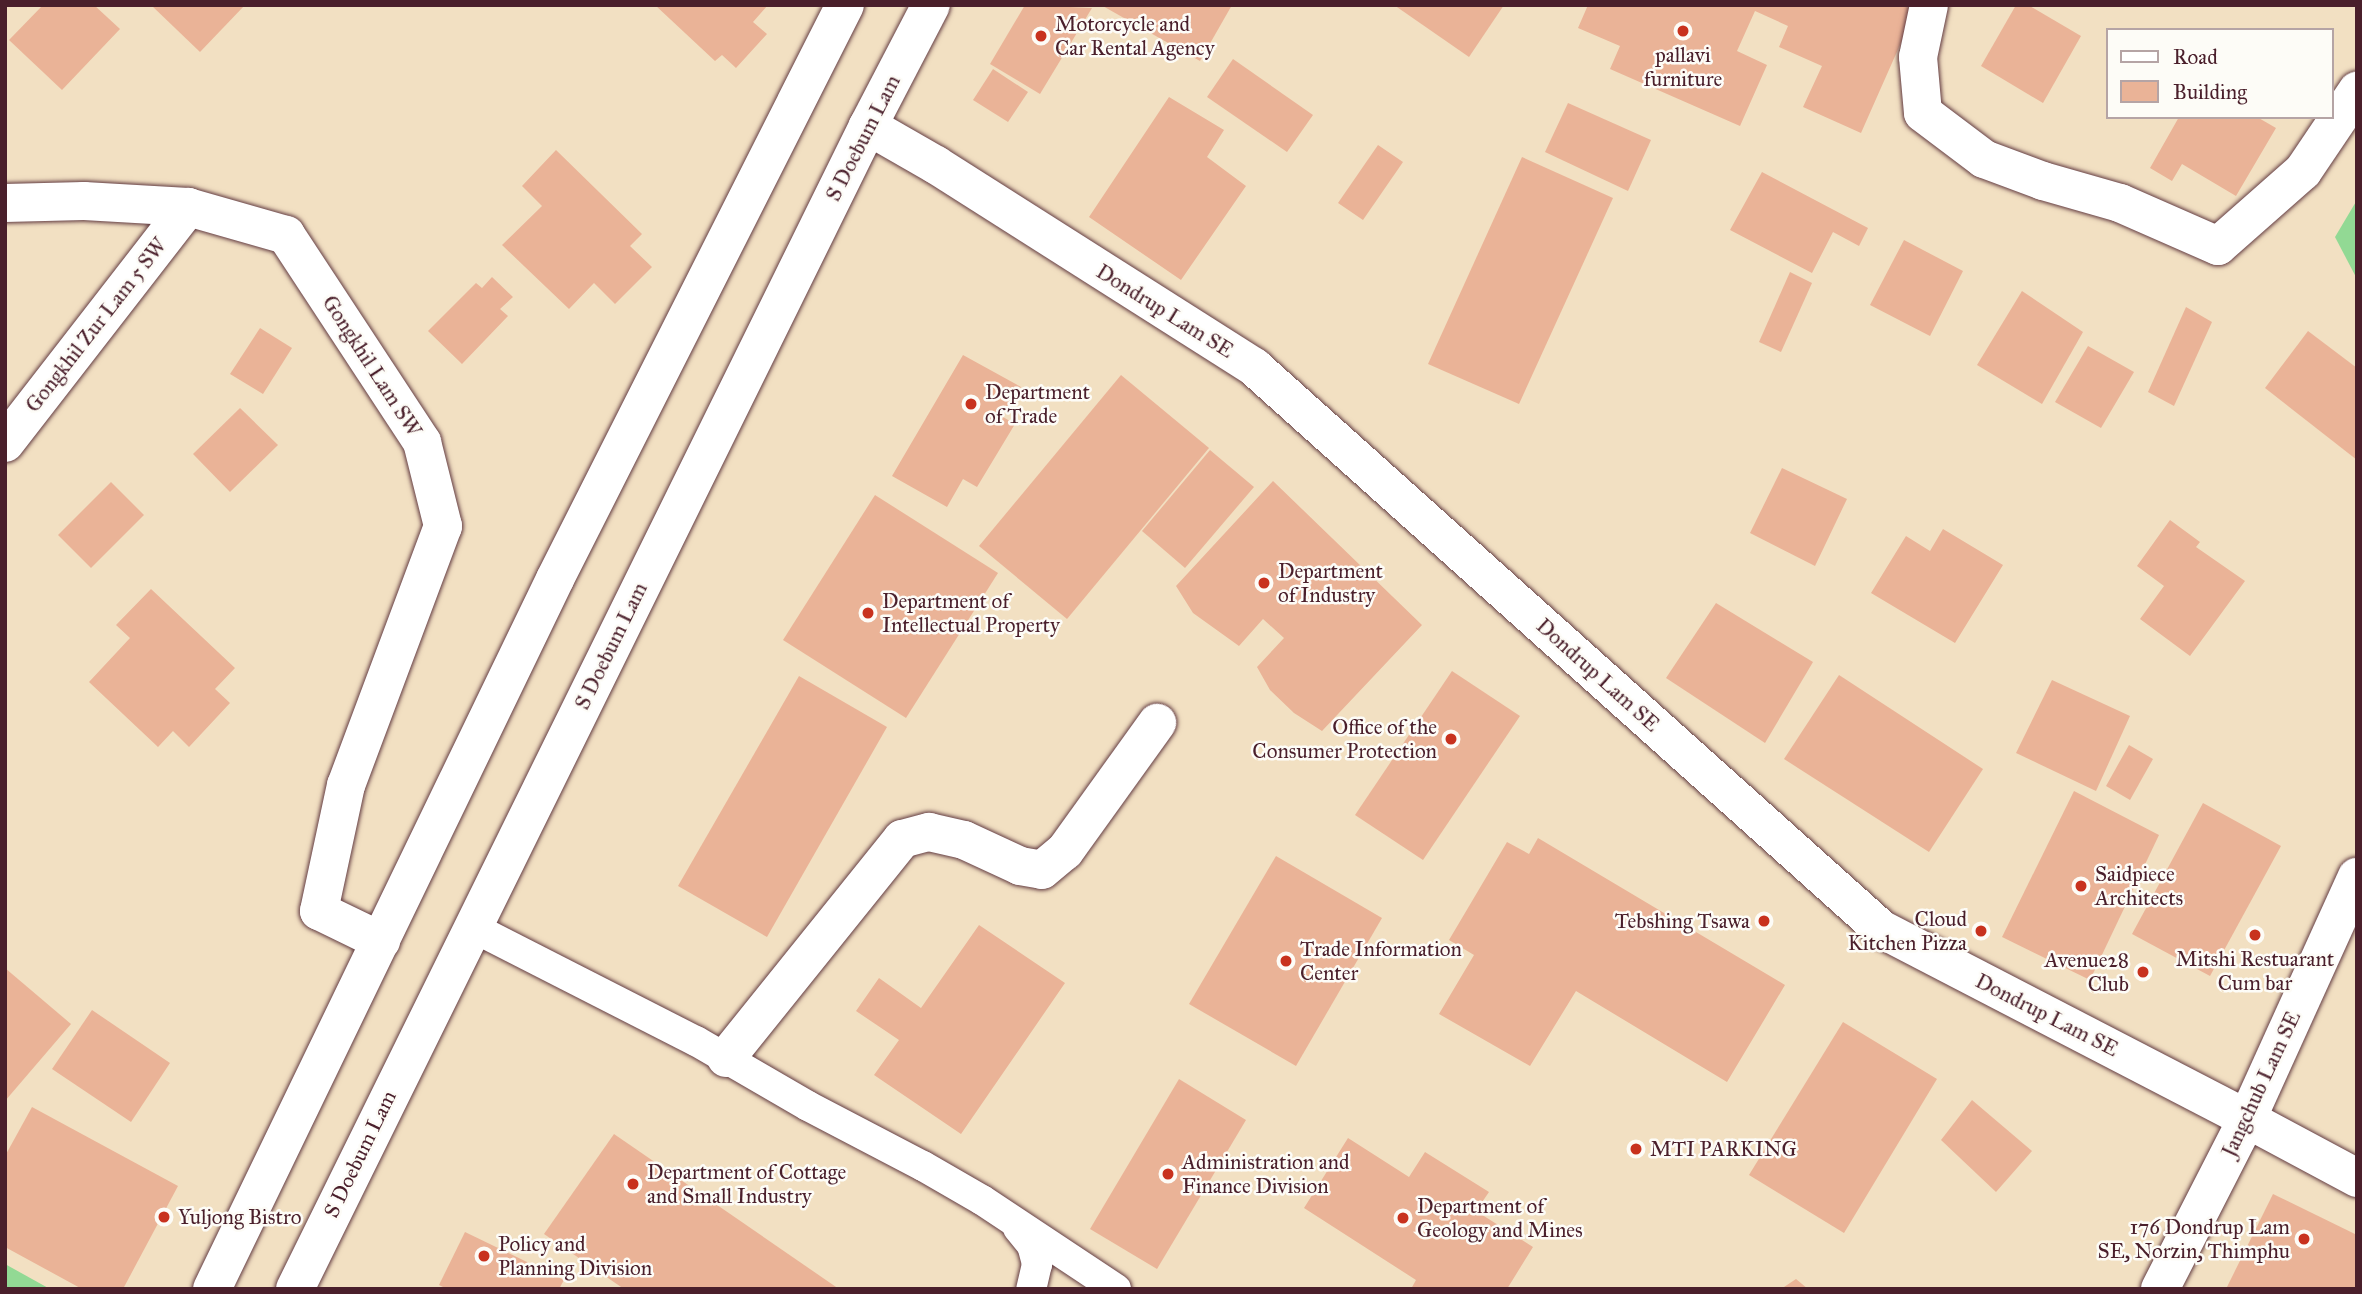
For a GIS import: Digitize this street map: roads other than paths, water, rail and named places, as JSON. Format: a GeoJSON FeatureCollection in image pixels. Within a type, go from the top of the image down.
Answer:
{"type":"FeatureCollection","features":[{"type":"Feature","properties":{"kind":"street"},"geometry":{"type":"LineString","coordinates":[[212,1289],[555,579],[845,5]]}},
{"type":"Feature","properties":{"kind":"street","name":"S Doebum Lam"},"geometry":{"type":"LineString","coordinates":[[295,1289],[868,126],[931,5]]}},
{"type":"Feature","properties":{"kind":"street"},"geometry":{"type":"LineString","coordinates":[[1929,5],[1918,57],[1923,113],[1984,159],[2043,181],[2120,203],[2218,246],[2304,171],[2357,92]]}},
{"type":"Feature","properties":{"kind":"street","name":"Dondrup Lam SE"},"geometry":{"type":"LineString","coordinates":[[868,126],[936,165],[1254,367],[1881,929],[2357,1178]]}},
{"type":"Feature","properties":{"kind":"street","name":"Gongkhil Lam SW"},"geometry":{"type":"LineString","coordinates":[[5,203],[84,201],[188,207],[286,235],[422,442],[443,526],[346,785],[319,911],[381,941]]}},
{"type":"Feature","properties":{"kind":"street","name":"Gongkhil Zur Lam 5 SW"},"geometry":{"type":"LineString","coordinates":[[5,443],[188,207]]}},
{"type":"Feature","properties":{"kind":"street"},"geometry":{"type":"LineString","coordinates":[[726,1058],[902,839],[929,832],[964,841],[1020,866],[1042,870],[1065,851],[1157,723]]}},
{"type":"Feature","properties":{"kind":"street","name":"Jangchub Lam SE"},"geometry":{"type":"LineString","coordinates":[[2160,1289],[2247,1119],[2357,877]]}},
{"type":"Feature","properties":{"kind":"lane"},"geometry":{"type":"LineString","coordinates":[[472,927],[599,989],[726,1058],[807,1106],[923,1166],[1115,1289]]}},
{"type":"Feature","properties":{"kind":"lane"},"geometry":{"type":"LineString","coordinates":[[1013,1222],[1032,1245],[1037,1265],[1031,1289]]}},
{"type":"Feature","properties":{"kind":"place","name":"pallavi furniture"},"geometry":{"type":"Point","coordinates":[1683,31]}},
{"type":"Feature","properties":{"kind":"place","name":"Motorcycle and Car Rental Agency"},"geometry":{"type":"Point","coordinates":[1041,36]}},
{"type":"Feature","properties":{"kind":"place","name":"Department of Trade"},"geometry":{"type":"Point","coordinates":[971,404]}},
{"type":"Feature","properties":{"kind":"place","name":"Department of Industry"},"geometry":{"type":"Point","coordinates":[1264,583]}},
{"type":"Feature","properties":{"kind":"place","name":"Department of Intellectual Property"},"geometry":{"type":"Point","coordinates":[868,613]}},
{"type":"Feature","properties":{"kind":"place","name":"Office of the Consumer Protection"},"geometry":{"type":"Point","coordinates":[1451,739]}},
{"type":"Feature","properties":{"kind":"place","name":"Saidpiece Architects"},"geometry":{"type":"Point","coordinates":[2081,886]}},
{"type":"Feature","properties":{"kind":"place","name":"Tebshing Tsawa"},"geometry":{"type":"Point","coordinates":[1764,921]}},
{"type":"Feature","properties":{"kind":"place","name":"Cloud Kitchen Pizza"},"geometry":{"type":"Point","coordinates":[1981,931]}},
{"type":"Feature","properties":{"kind":"place","name":"Mitshi Restuarant Cum bar"},"geometry":{"type":"Point","coordinates":[2255,935]}},
{"type":"Feature","properties":{"kind":"place","name":"Trade Information Center"},"geometry":{"type":"Point","coordinates":[1286,961]}},
{"type":"Feature","properties":{"kind":"place","name":"Avenue28 Club"},"geometry":{"type":"Point","coordinates":[2143,972]}},
{"type":"Feature","properties":{"kind":"place","name":"MTI PARKING"},"geometry":{"type":"Point","coordinates":[1636,1149]}},
{"type":"Feature","properties":{"kind":"place","name":"Administration and Finance Division"},"geometry":{"type":"Point","coordinates":[1168,1174]}},
{"type":"Feature","properties":{"kind":"place","name":"Department of Cottage and Small Industry"},"geometry":{"type":"Point","coordinates":[633,1184]}},
{"type":"Feature","properties":{"kind":"place","name":"Yuljong Bistro"},"geometry":{"type":"Point","coordinates":[164,1217]}},
{"type":"Feature","properties":{"kind":"place","name":"Department of Geology and Mines"},"geometry":{"type":"Point","coordinates":[1403,1218]}},
{"type":"Feature","properties":{"kind":"place","name":"176 Dondrup Lam SE, Norzin, Thimphu"},"geometry":{"type":"Point","coordinates":[2304,1239]}},
{"type":"Feature","properties":{"kind":"place","name":"Policy and Planning Division"},"geometry":{"type":"Point","coordinates":[484,1256]}}]}
